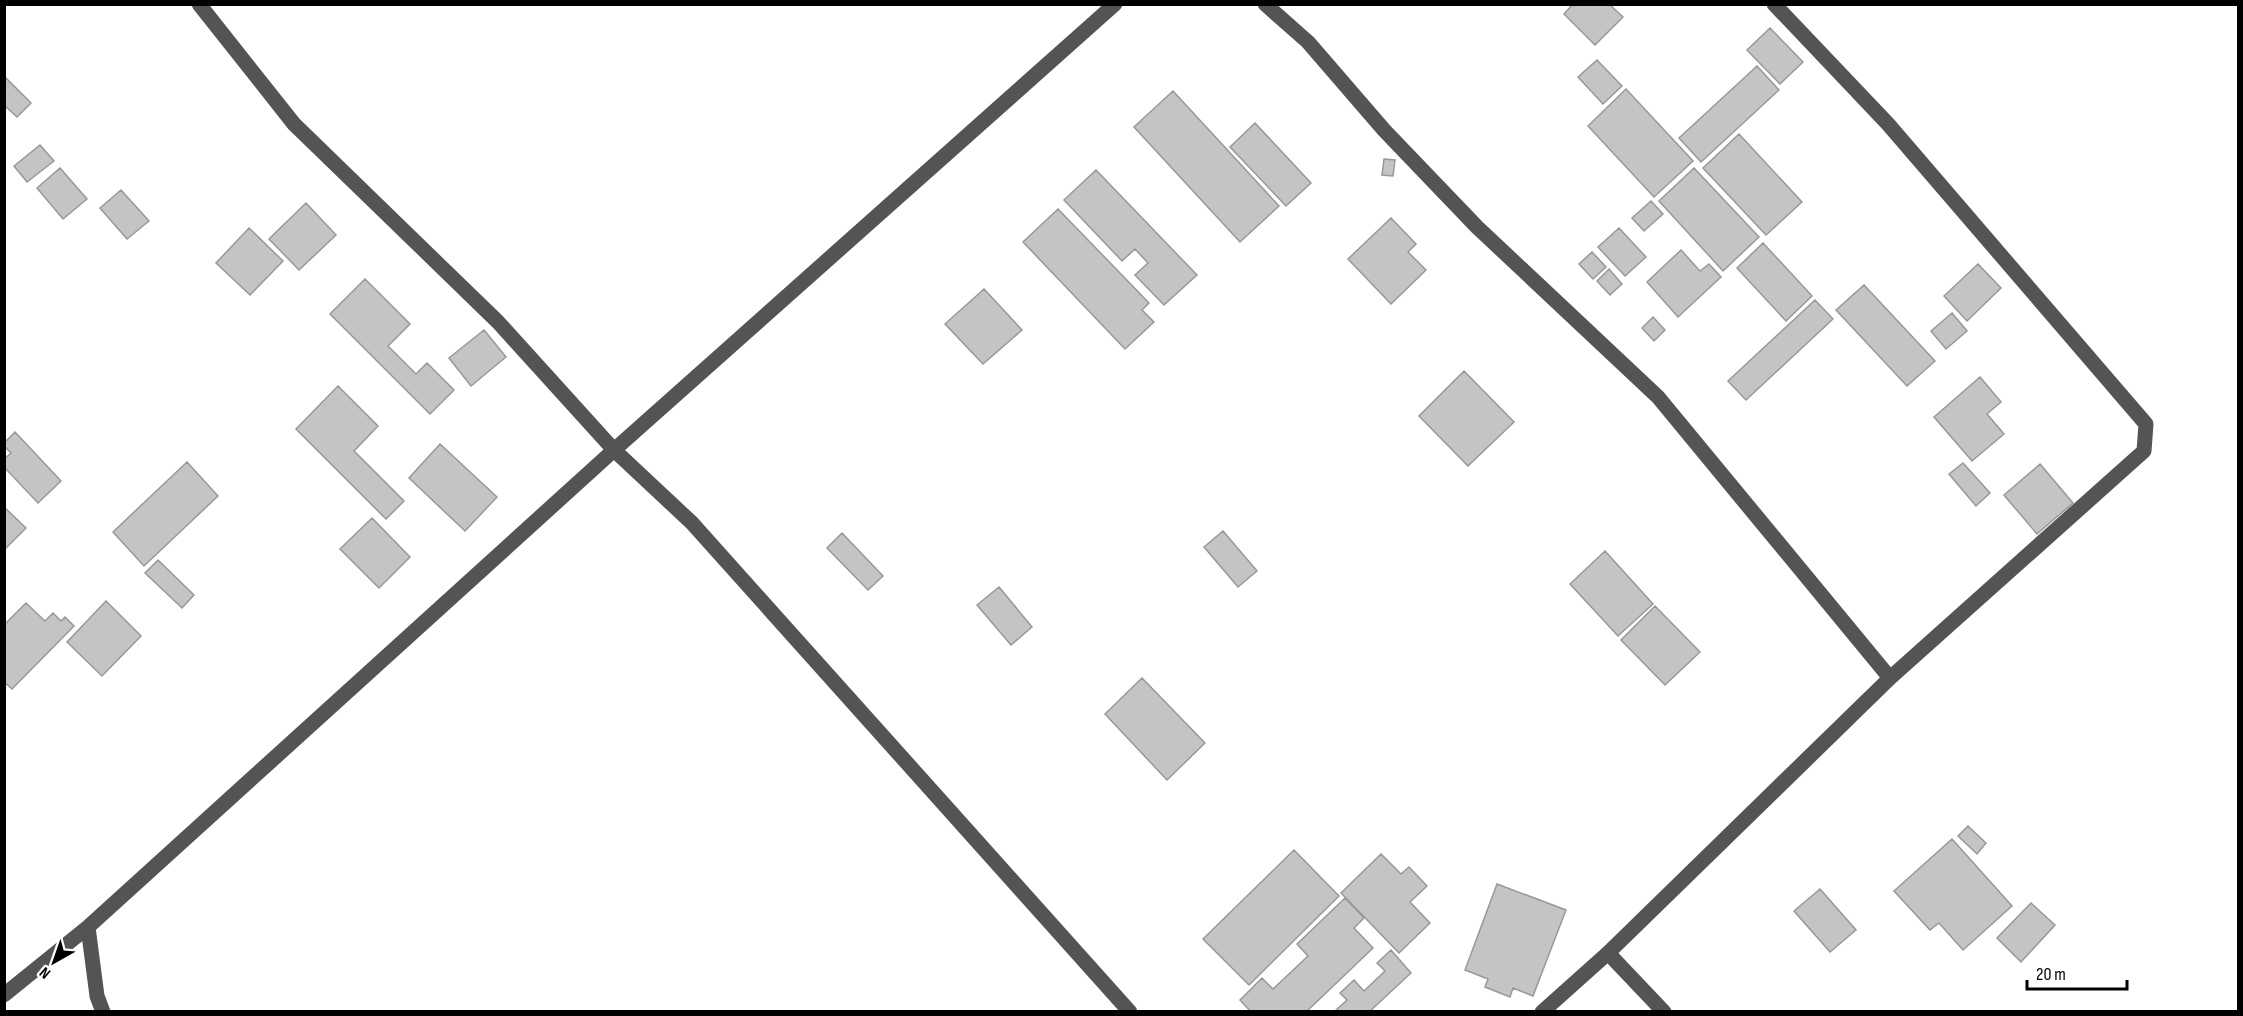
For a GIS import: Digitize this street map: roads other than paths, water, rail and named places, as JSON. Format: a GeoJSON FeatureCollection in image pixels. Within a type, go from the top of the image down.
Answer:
{"type":"FeatureCollection","features":[{"type":"Feature","properties":{"kind":"street"},"geometry":{"type":"LineString","coordinates":[[199,4],[294,124],[498,322],[614,450],[692,523],[1130,1011]]}},
{"type":"Feature","properties":{"kind":"street"},"geometry":{"type":"LineString","coordinates":[[4,995],[88,927],[614,450],[1115,4]]}},
{"type":"Feature","properties":{"kind":"street"},"geometry":{"type":"LineString","coordinates":[[1265,4],[1308,42],[1384,130],[1478,227],[1658,397],[1890,678]]}},
{"type":"Feature","properties":{"kind":"street"},"geometry":{"type":"LineString","coordinates":[[1542,1011],[1608,953],[1890,678],[2144,451],[2146,424],[1888,124],[1774,4]]}},
{"type":"Feature","properties":{"kind":"street"},"geometry":{"type":"LineString","coordinates":[[88,927],[97,996],[103,1011]]}},
{"type":"Feature","properties":{"kind":"street"},"geometry":{"type":"LineString","coordinates":[[1608,953],[1664,1011]]}}]}
